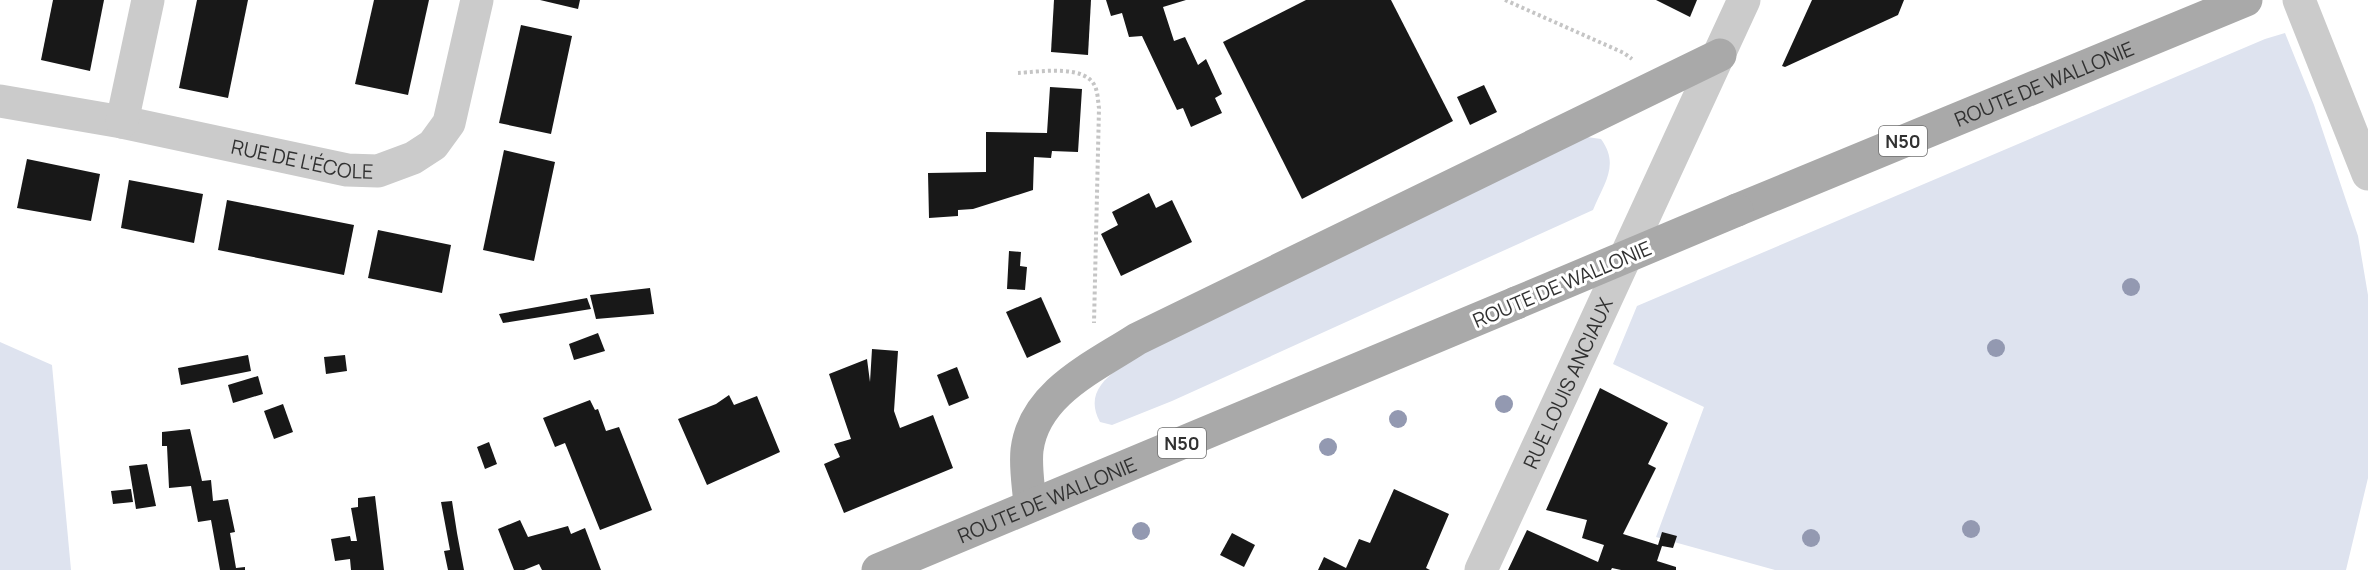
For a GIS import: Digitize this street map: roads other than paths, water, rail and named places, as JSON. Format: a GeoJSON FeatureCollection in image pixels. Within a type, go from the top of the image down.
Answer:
{"type":"FeatureCollection","features":[{"type":"Feature","properties":{"kind":"main road","name":"ROUTE DE WALLONIE"},"geometry":{"type":"LineString","coordinates":[[878,570],[2238,3]]}},
{"type":"Feature","properties":{"kind":"main road"},"geometry":{"type":"LineString","coordinates":[[1030,506],[1027,450],[1039,414],[1065,386],[1100,363],[1137,339],[1720,56]]}},
{"type":"Feature","properties":{"kind":"street"},"geometry":{"type":"LineString","coordinates":[[122,122],[148,0]]}},
{"type":"Feature","properties":{"kind":"street","name":"RUE DE L'ÉCOLE"},"geometry":{"type":"LineString","coordinates":[[0,101],[122,122],[347,170],[378,171],[413,158],[433,145],[449,123],[477,0]]}},
{"type":"Feature","properties":{"kind":"street","name":"RUE LOUIS ANCIAUX"},"geometry":{"type":"LineString","coordinates":[[1481,570],[1744,0]]}},
{"type":"Feature","properties":{"kind":"street"},"geometry":{"type":"LineString","coordinates":[[2299,0],[2368,174]]}}]}
